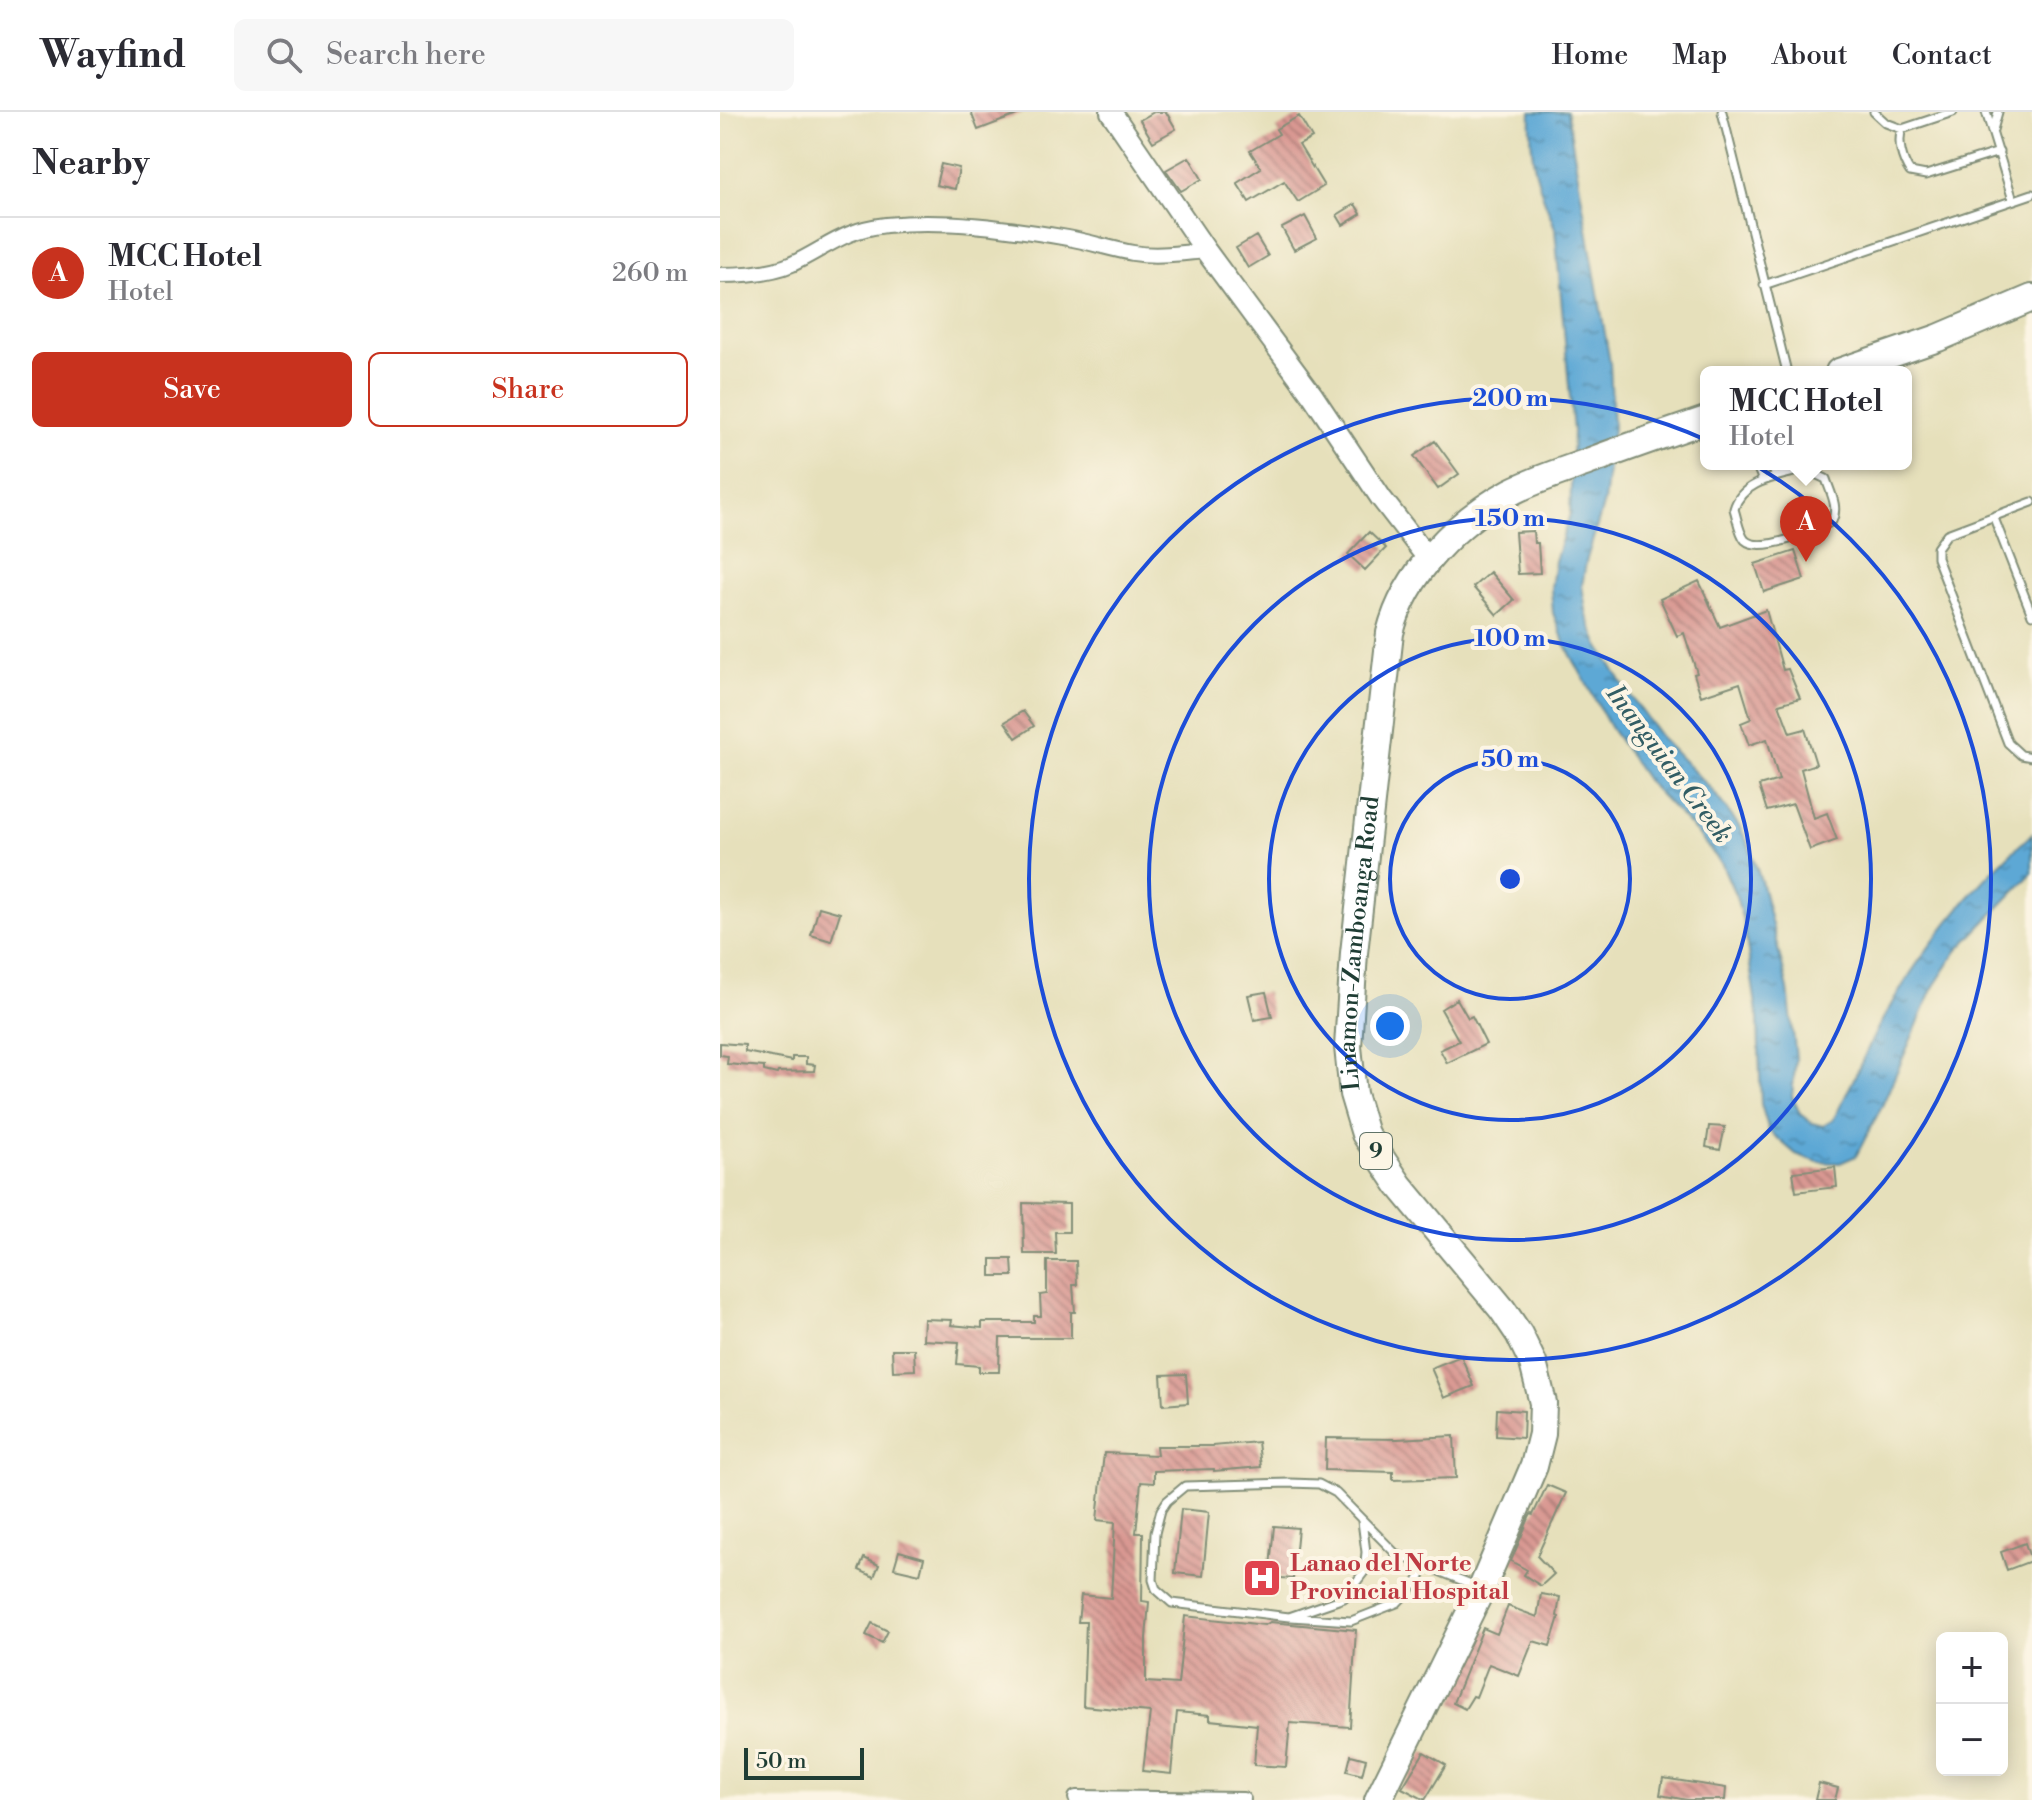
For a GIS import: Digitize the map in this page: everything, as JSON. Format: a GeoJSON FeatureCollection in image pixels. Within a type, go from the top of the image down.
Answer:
{"type":"FeatureCollection","features":[{"type":"Feature","properties":{"kind":"highway"},"geometry":{"type":"LineString","coordinates":[[1856,366],[1938,338],[2032,298]]}},
{"type":"Feature","properties":{"kind":"highway","name":"Linamon-Zamboanga Road"},"geometry":{"type":"LineString","coordinates":[[1385,1798],[1482,1588],[1534,1466],[1542,1434],[1543,1403],[1533,1363],[1519,1334],[1502,1309],[1399,1185],[1365,1134],[1353,1094],[1348,1047],[1354,953],[1390,633],[1403,594],[1429,560],[1482,511],[1531,482],[1700,422]]}},
{"type":"Feature","properties":{"kind":"street"},"geometry":{"type":"LineString","coordinates":[[1111,112],[1206,251],[1313,396],[1381,498],[1429,560]]}},
{"type":"Feature","properties":{"kind":"street"},"geometry":{"type":"LineString","coordinates":[[720,275],[789,265],[832,240],[858,230],[922,223],[1006,228],[1072,238],[1136,253],[1206,251]]}},
{"type":"Feature","properties":{"kind":"street"},"geometry":{"type":"LineString","coordinates":[[1076,1798],[1243,1800]]}},
{"type":"Feature","properties":{"kind":"lane"},"geometry":{"type":"LineString","coordinates":[[1722,112],[1785,366]]}},
{"type":"Feature","properties":{"kind":"lane"},"geometry":{"type":"LineString","coordinates":[[1874,112],[1886,123],[1902,129],[1953,112]]}},
{"type":"Feature","properties":{"kind":"lane"},"geometry":{"type":"LineString","coordinates":[[1986,112],[2013,200]]}},
{"type":"Feature","properties":{"kind":"lane"},"geometry":{"type":"LineString","coordinates":[[1992,133],[1998,112]]}},
{"type":"Feature","properties":{"kind":"lane"},"geometry":{"type":"LineString","coordinates":[[1902,129],[1899,141],[1906,165],[1910,172],[1918,176],[1999,152]]}},
{"type":"Feature","properties":{"kind":"lane"},"geometry":{"type":"LineString","coordinates":[[1764,285],[2032,194]]}},
{"type":"Feature","properties":{"kind":"lane"},"geometry":{"type":"LineString","coordinates":[[1758,470],[1763,481]]}},
{"type":"Feature","properties":{"kind":"lane"},"geometry":{"type":"LineString","coordinates":[[1773,470],[1776,477]]}},
{"type":"Feature","properties":{"kind":"lane"},"geometry":{"type":"LineString","coordinates":[[1798,471],[1820,475],[1826,479],[1835,504],[1836,513],[1832,521],[1768,546],[1747,541],[1734,509],[1736,501],[1741,494],[1763,481],[1798,471]]}},
{"type":"Feature","properties":{"kind":"lane"},"geometry":{"type":"LineString","coordinates":[[2032,502],[1947,534],[1937,548],[1937,558],[2008,743],[2021,755],[2032,757]]}},
{"type":"Feature","properties":{"kind":"lane"},"geometry":{"type":"LineString","coordinates":[[1994,518],[2032,615]]}},
{"type":"Feature","properties":{"kind":"lane"},"geometry":{"type":"LineString","coordinates":[[1425,1567],[1417,1582],[1397,1603],[1351,1621],[1183,1605],[1164,1597],[1153,1580],[1157,1521],[1167,1501],[1185,1486],[1198,1483],[1319,1484],[1336,1493],[1396,1554],[1482,1588]]}},
{"type":"Feature","properties":{"kind":"lane"},"geometry":{"type":"LineString","coordinates":[[1289,1617],[1344,1598],[1364,1572],[1366,1552],[1362,1521]]}},
{"type":"Feature","properties":{"kind":"water","name":"Inanguian Creek"},"geometry":{"type":"Polygon","coordinates":[[[1531,112],[1567,112],[1610,363],[1613,428],[1604,502],[1582,586],[1587,616],[1598,644],[1627,691],[1663,740],[1712,790],[1739,826],[1749,846],[1788,989],[1796,1058],[1792,1096],[1800,1114],[1812,1123],[1823,1126],[1833,1120],[1879,1026],[1928,948],[1966,900],[2032,834],[2032,873],[1957,951],[1934,986],[1882,1106],[1856,1156],[1840,1163],[1818,1162],[1796,1154],[1769,1131],[1761,1104],[1758,1019],[1744,925],[1736,896],[1722,864],[1647,781],[1610,727],[1566,646],[1553,613],[1551,588],[1555,561],[1570,514],[1573,431],[1555,229],[1535,169],[1531,112]]]}},
{"type":"Feature","properties":{"kind":"building"},"geometry":{"type":"Polygon","coordinates":[[[971,112],[1022,112],[1022,113],[978,130],[971,112]]]}},
{"type":"Feature","properties":{"kind":"building"},"geometry":{"type":"Polygon","coordinates":[[[1154,112],[1166,112],[1176,129],[1153,142],[1140,120],[1154,112]]]}},
{"type":"Feature","properties":{"kind":"building"},"geometry":{"type":"Polygon","coordinates":[[[1299,116],[1312,138],[1299,145],[1324,186],[1298,202],[1284,181],[1249,202],[1237,183],[1261,168],[1250,151],[1279,134],[1276,129],[1299,116]]]}},
{"type":"Feature","properties":{"kind":"building"},"geometry":{"type":"Polygon","coordinates":[[[1189,157],[1202,179],[1181,191],[1166,170],[1189,157]]]}},
{"type":"Feature","properties":{"kind":"building"},"geometry":{"type":"Polygon","coordinates":[[[941,164],[959,168],[955,189],[936,185],[941,164]]]}},
{"type":"Feature","properties":{"kind":"building"},"geometry":{"type":"Polygon","coordinates":[[[1355,204],[1361,214],[1343,225],[1337,215],[1355,204]]]}},
{"type":"Feature","properties":{"kind":"building"},"geometry":{"type":"Polygon","coordinates":[[[1305,216],[1317,238],[1294,250],[1282,228],[1305,216]]]}},
{"type":"Feature","properties":{"kind":"building"},"geometry":{"type":"Polygon","coordinates":[[[1256,236],[1268,256],[1248,268],[1236,248],[1256,236]]]}},
{"type":"Feature","properties":{"kind":"building"},"geometry":{"type":"Polygon","coordinates":[[[1435,441],[1459,474],[1438,489],[1414,456],[1435,441]]]}},
{"type":"Feature","properties":{"kind":"building"},"geometry":{"type":"Polygon","coordinates":[[[1533,531],[1534,543],[1538,543],[1540,573],[1518,574],[1515,532],[1533,531]]]}},
{"type":"Feature","properties":{"kind":"building"},"geometry":{"type":"Polygon","coordinates":[[[1369,532],[1386,548],[1365,570],[1348,554],[1369,532]]]}},
{"type":"Feature","properties":{"kind":"building"},"geometry":{"type":"Polygon","coordinates":[[[1795,551],[1804,579],[1764,592],[1755,564],[1795,551]]]}},
{"type":"Feature","properties":{"kind":"building"},"geometry":{"type":"Polygon","coordinates":[[[1490,572],[1514,600],[1497,615],[1473,587],[1490,572]]]}},
{"type":"Feature","properties":{"kind":"building"},"geometry":{"type":"Polygon","coordinates":[[[1699,581],[1720,627],[1766,610],[1783,670],[1788,669],[1800,698],[1779,704],[1790,733],[1805,729],[1816,764],[1801,769],[1814,818],[1827,813],[1837,840],[1810,850],[1793,804],[1767,811],[1759,786],[1779,780],[1767,739],[1749,745],[1741,723],[1751,719],[1740,683],[1701,696],[1684,633],[1677,636],[1660,599],[1699,581]]]}},
{"type":"Feature","properties":{"kind":"building"},"geometry":{"type":"Polygon","coordinates":[[[1023,711],[1034,726],[1016,738],[1005,722],[1023,711]]]}},
{"type":"Feature","properties":{"kind":"building"},"geometry":{"type":"Polygon","coordinates":[[[819,907],[840,913],[831,941],[811,935],[819,907]]]}},
{"type":"Feature","properties":{"kind":"building"},"geometry":{"type":"Polygon","coordinates":[[[1266,992],[1272,1017],[1254,1020],[1248,995],[1266,992]]]}},
{"type":"Feature","properties":{"kind":"building"},"geometry":{"type":"Polygon","coordinates":[[[1457,999],[1468,1018],[1472,1016],[1486,1044],[1447,1063],[1440,1050],[1459,1041],[1441,1009],[1457,999]]]}},
{"type":"Feature","properties":{"kind":"building"},"geometry":{"type":"Polygon","coordinates":[[[720,1043],[745,1045],[745,1052],[792,1061],[792,1057],[806,1057],[806,1064],[815,1065],[814,1071],[777,1074],[764,1071],[764,1067],[727,1064],[728,1056],[720,1055],[720,1043]]]}},
{"type":"Feature","properties":{"kind":"building"},"geometry":{"type":"Polygon","coordinates":[[[1709,1126],[1725,1127],[1720,1150],[1706,1147],[1709,1126]]]}},
{"type":"Feature","properties":{"kind":"building"},"geometry":{"type":"Polygon","coordinates":[[[1835,1167],[1837,1187],[1796,1192],[1793,1172],[1835,1167]]]}},
{"type":"Feature","properties":{"kind":"building"},"geometry":{"type":"Polygon","coordinates":[[[1023,1203],[1069,1204],[1069,1232],[1055,1232],[1056,1254],[1024,1254],[1023,1203]]]}},
{"type":"Feature","properties":{"kind":"building"},"geometry":{"type":"Polygon","coordinates":[[[991,1259],[1012,1259],[1013,1276],[991,1276],[991,1259]]]}},
{"type":"Feature","properties":{"kind":"building"},"geometry":{"type":"Polygon","coordinates":[[[1047,1261],[1076,1261],[1077,1285],[1073,1285],[1075,1312],[1071,1312],[1071,1338],[1000,1338],[999,1372],[979,1372],[979,1366],[957,1364],[959,1342],[923,1340],[924,1319],[952,1320],[951,1325],[982,1328],[982,1322],[1034,1322],[1034,1316],[1041,1316],[1040,1295],[1047,1294],[1047,1261]]]}},
{"type":"Feature","properties":{"kind":"building"},"geometry":{"type":"Polygon","coordinates":[[[892,1349],[914,1349],[915,1370],[893,1371],[892,1349]]]}},
{"type":"Feature","properties":{"kind":"building"},"geometry":{"type":"Polygon","coordinates":[[[1461,1356],[1474,1386],[1444,1398],[1431,1368],[1461,1356]]]}},
{"type":"Feature","properties":{"kind":"building"},"geometry":{"type":"Polygon","coordinates":[[[1186,1374],[1188,1403],[1163,1405],[1161,1375],[1186,1374]]]}},
{"type":"Feature","properties":{"kind":"building"},"geometry":{"type":"Polygon","coordinates":[[[1497,1409],[1524,1411],[1523,1438],[1496,1436],[1497,1409]]]}},
{"type":"Feature","properties":{"kind":"building"},"geometry":{"type":"Polygon","coordinates":[[[1454,1436],[1456,1478],[1393,1480],[1393,1472],[1325,1470],[1326,1438],[1454,1436]]]}},
{"type":"Feature","properties":{"kind":"building"},"geometry":{"type":"Polygon","coordinates":[[[1258,1442],[1261,1467],[1154,1471],[1154,1483],[1141,1482],[1136,1533],[1143,1533],[1142,1601],[1149,1602],[1146,1682],[1178,1684],[1185,1616],[1265,1625],[1270,1622],[1356,1630],[1350,1727],[1290,1723],[1286,1767],[1254,1765],[1257,1725],[1210,1720],[1210,1715],[1177,1712],[1171,1774],[1143,1771],[1150,1712],[1083,1706],[1086,1622],[1078,1622],[1081,1595],[1111,1598],[1115,1522],[1097,1520],[1104,1453],[1157,1455],[1156,1446],[1258,1442]]]}},
{"type":"Feature","properties":{"kind":"building"},"geometry":{"type":"Polygon","coordinates":[[[1547,1485],[1566,1493],[1537,1556],[1554,1574],[1541,1586],[1524,1575],[1527,1570],[1511,1561],[1547,1485]]]}},
{"type":"Feature","properties":{"kind":"building"},"geometry":{"type":"Polygon","coordinates":[[[1181,1509],[1209,1512],[1203,1576],[1175,1573],[1181,1509]]]}},
{"type":"Feature","properties":{"kind":"building"},"geometry":{"type":"Polygon","coordinates":[[[1274,1526],[1298,1528],[1293,1579],[1269,1577],[1274,1526]]]}},
{"type":"Feature","properties":{"kind":"building"},"geometry":{"type":"Polygon","coordinates":[[[2025,1543],[2031,1561],[2007,1570],[2001,1552],[2025,1543]]]}},
{"type":"Feature","properties":{"kind":"building"},"geometry":{"type":"Polygon","coordinates":[[[899,1551],[924,1558],[920,1574],[894,1568],[899,1551]]]}},
{"type":"Feature","properties":{"kind":"building"},"geometry":{"type":"Polygon","coordinates":[[[864,1558],[879,1565],[874,1577],[859,1570],[864,1558]]]}},
{"type":"Feature","properties":{"kind":"building"},"geometry":{"type":"Polygon","coordinates":[[[1541,1594],[1560,1597],[1559,1617],[1550,1646],[1533,1641],[1519,1676],[1489,1664],[1476,1697],[1473,1696],[1465,1709],[1453,1703],[1483,1628],[1497,1634],[1508,1606],[1537,1617],[1541,1594]]]}},
{"type":"Feature","properties":{"kind":"building"},"geometry":{"type":"Polygon","coordinates":[[[872,1623],[888,1631],[882,1643],[866,1635],[872,1623]]]}},
{"type":"Feature","properties":{"kind":"building"},"geometry":{"type":"Polygon","coordinates":[[[1424,1752],[1446,1765],[1425,1800],[1402,1788],[1424,1752]]]}},
{"type":"Feature","properties":{"kind":"building"},"geometry":{"type":"Polygon","coordinates":[[[1351,1755],[1366,1759],[1362,1775],[1347,1771],[1351,1755]]]}},
{"type":"Feature","properties":{"kind":"building"},"geometry":{"type":"Polygon","coordinates":[[[1663,1778],[1726,1788],[1725,1800],[1687,1800],[1660,1795],[1663,1778]]]}},
{"type":"Feature","properties":{"kind":"building"},"geometry":{"type":"Polygon","coordinates":[[[1819,1783],[1838,1788],[1835,1800],[1815,1800],[1819,1783]]]}},
{"type":"Feature","properties":{"kind":"place","name":"MCC Hotel"},"geometry":{"type":"Point","coordinates":[1806,562]}},
{"type":"Feature","properties":{"kind":"place","name":"Lanao del Norte Provincial Hospital"},"geometry":{"type":"Point","coordinates":[1262,1578]}}]}
